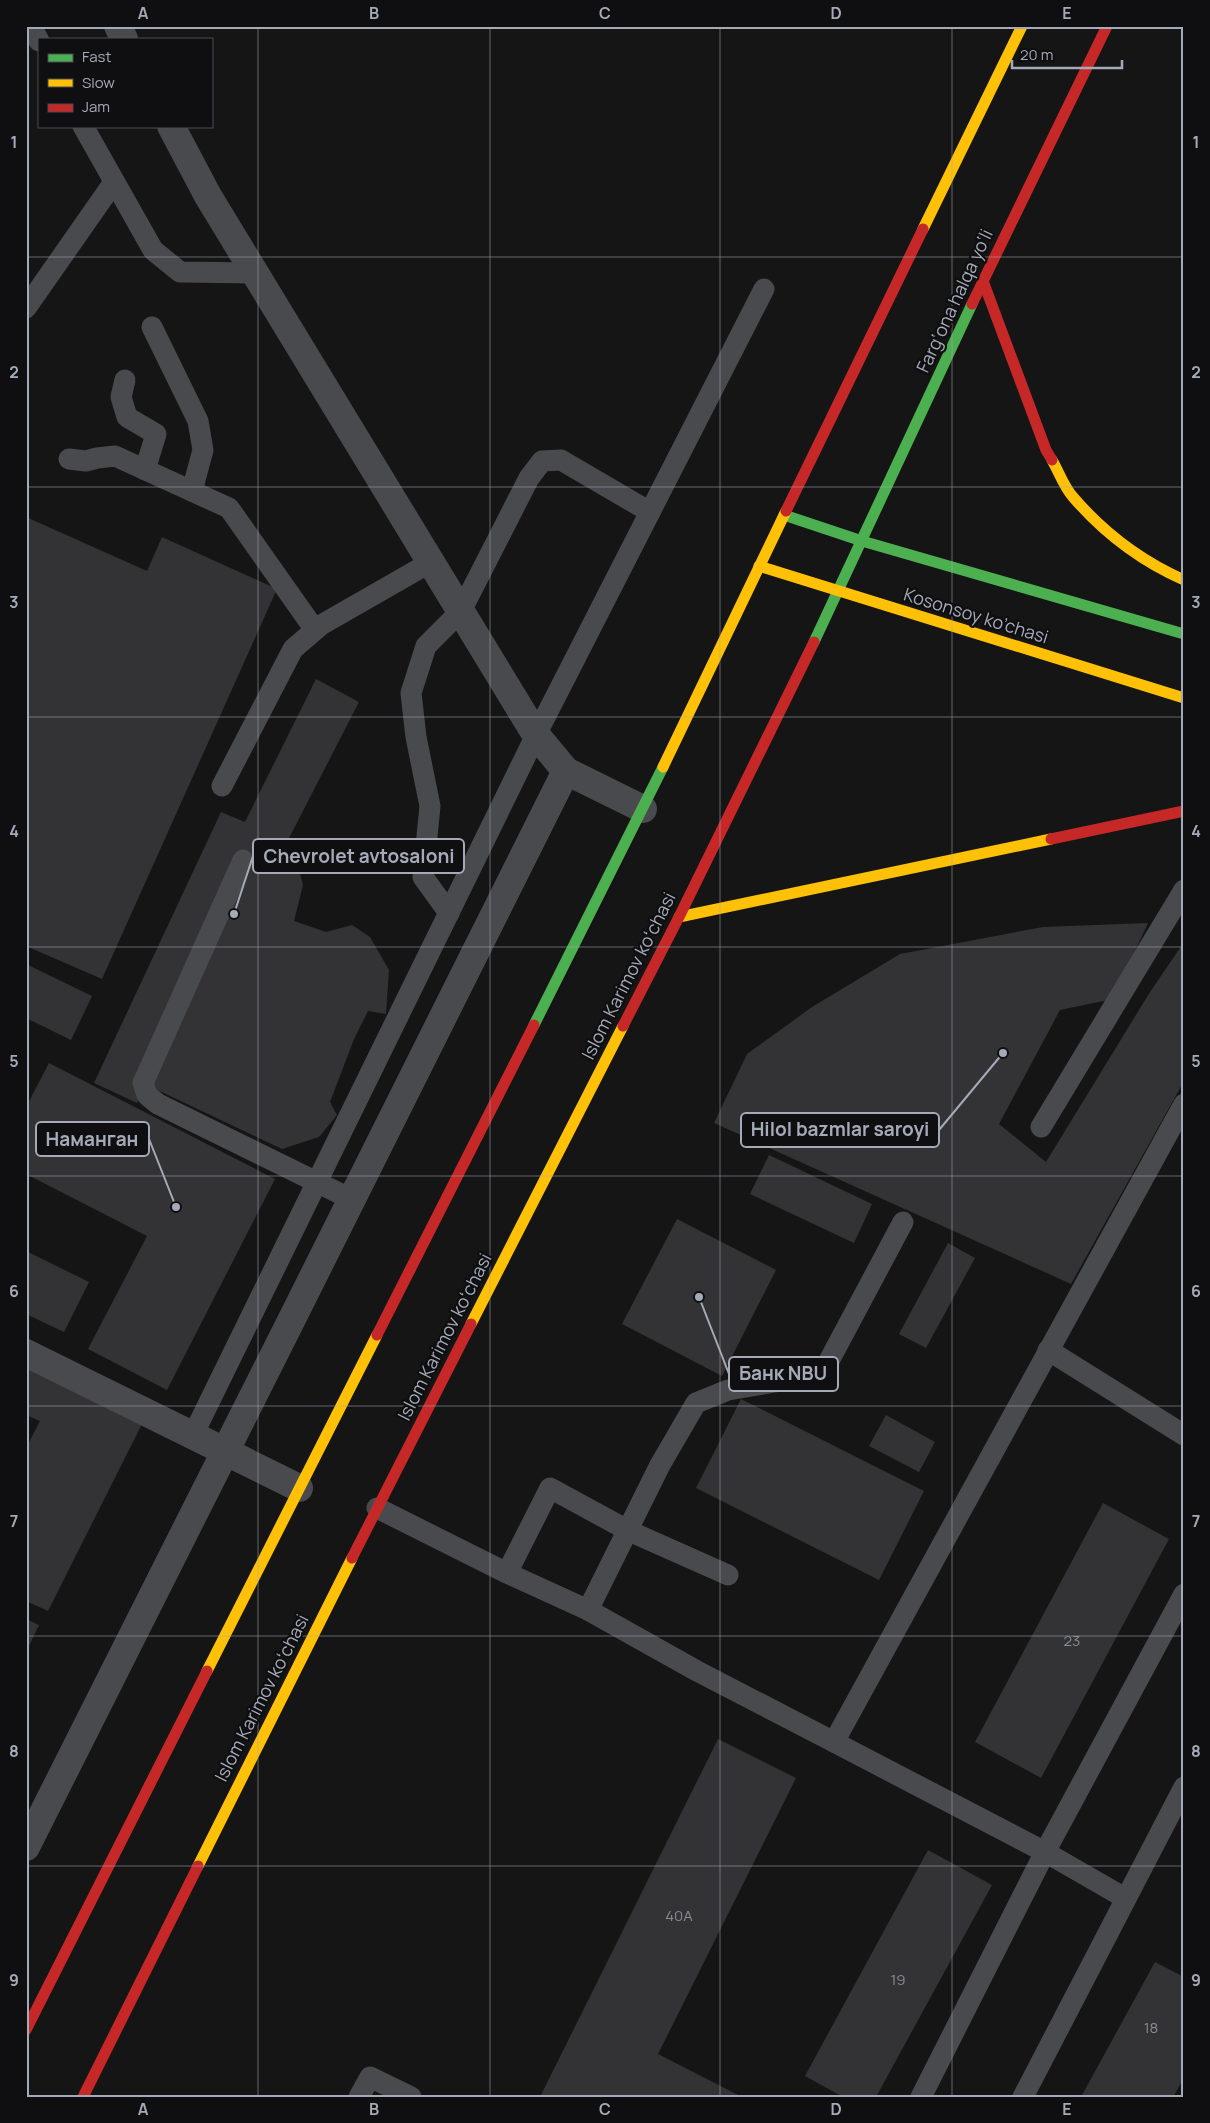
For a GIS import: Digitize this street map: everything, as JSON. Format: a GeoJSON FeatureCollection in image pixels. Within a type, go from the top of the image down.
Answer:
{"type":"FeatureCollection","features":[{"type":"Feature","properties":{"kind":"main road"},"geometry":{"type":"LineString","coordinates":[[26,2030],[644,809],[759,566],[1022,26]]}},
{"type":"Feature","properties":{"kind":"main road","name":"Farg‘ona halqa yo‘li"},"geometry":{"type":"LineString","coordinates":[[838,592],[982,281],[1107,26]]}},
{"type":"Feature","properties":{"kind":"main road"},"geometry":{"type":"LineString","coordinates":[[982,281],[1046,450],[1072,496],[1108,533],[1155,567],[1184,580]]}},
{"type":"Feature","properties":{"kind":"main road"},"geometry":{"type":"LineString","coordinates":[[784,515],[862,541],[1184,634]]}},
{"type":"Feature","properties":{"kind":"main road","name":"Kosonsoy ko’chasi"},"geometry":{"type":"LineString","coordinates":[[759,566],[1184,698]]}},
{"type":"Feature","properties":{"kind":"main road","name":"Islom Karimov koʻchasi"},"geometry":{"type":"LineString","coordinates":[[83,2097],[377,1508],[679,917],[838,592]]}},
{"type":"Feature","properties":{"kind":"main road"},"geometry":{"type":"LineString","coordinates":[[679,917],[1184,811]]}},
{"type":"Feature","properties":{"kind":"street"},"geometry":{"type":"LineString","coordinates":[[118,26],[124,38]]}},
{"type":"Feature","properties":{"kind":"street"},"geometry":{"type":"LineString","coordinates":[[171,128],[208,196],[254,273],[536,735],[566,771],[644,809]]}},
{"type":"Feature","properties":{"kind":"street"},"geometry":{"type":"LineString","coordinates":[[26,1847],[226,1452],[566,771]]}},
{"type":"Feature","properties":{"kind":"street"},"geometry":{"type":"LineString","coordinates":[[26,1353],[299,1488]]}},
{"type":"Feature","properties":{"kind":"lane"},"geometry":{"type":"LineString","coordinates":[[32,26],[38,39]]}},
{"type":"Feature","properties":{"kind":"lane"},"geometry":{"type":"LineString","coordinates":[[84,128],[153,250],[180,272],[254,273]]}},
{"type":"Feature","properties":{"kind":"lane"},"geometry":{"type":"LineString","coordinates":[[26,308],[114,182]]}},
{"type":"Feature","properties":{"kind":"lane"},"geometry":{"type":"LineString","coordinates":[[193,1435],[536,735],[764,289]]}},
{"type":"Feature","properties":{"kind":"lane"},"geometry":{"type":"LineString","coordinates":[[152,327],[198,421],[203,450],[192,491]]}},
{"type":"Feature","properties":{"kind":"lane"},"geometry":{"type":"LineString","coordinates":[[125,380],[121,398],[127,417],[156,434],[145,470]]}},
{"type":"Feature","properties":{"kind":"lane"},"geometry":{"type":"LineString","coordinates":[[69,459],[86,462],[97,458],[115,456],[229,508],[316,630]]}},
{"type":"Feature","properties":{"kind":"lane"},"geometry":{"type":"LineString","coordinates":[[448,913],[423,876],[430,806],[416,737],[411,693],[426,646],[461,611],[529,478],[542,461],[561,460],[650,512]]}},
{"type":"Feature","properties":{"kind":"lane"},"geometry":{"type":"LineString","coordinates":[[222,786],[293,649],[316,630],[432,562]]}},
{"type":"Feature","properties":{"kind":"lane"},"geometry":{"type":"LineString","coordinates":[[243,860],[143,1083],[146,1095],[158,1104],[351,1199]]}},
{"type":"Feature","properties":{"kind":"lane"},"geometry":{"type":"LineString","coordinates":[[1041,1127],[1184,890]]}},
{"type":"Feature","properties":{"kind":"lane"},"geometry":{"type":"LineString","coordinates":[[834,1742],[1184,1104]]}},
{"type":"Feature","properties":{"kind":"lane"},"geometry":{"type":"LineString","coordinates":[[588,1610],[629,1531],[660,1465],[696,1403],[728,1390],[822,1374],[903,1222]]}},
{"type":"Feature","properties":{"kind":"lane"},"geometry":{"type":"LineString","coordinates":[[1048,1350],[1184,1435]]}},
{"type":"Feature","properties":{"kind":"lane"},"geometry":{"type":"LineString","coordinates":[[507,1573],[550,1488],[629,1531],[728,1575]]}},
{"type":"Feature","properties":{"kind":"lane"},"geometry":{"type":"LineString","coordinates":[[377,1508],[507,1573],[588,1610],[698,1671],[1045,1852],[1125,1898]]}},
{"type":"Feature","properties":{"kind":"lane"},"geometry":{"type":"LineString","coordinates":[[920,2097],[1045,1852],[1184,1594]]}},
{"type":"Feature","properties":{"kind":"lane"},"geometry":{"type":"LineString","coordinates":[[1023,2097],[1184,1787]]}},
{"type":"Feature","properties":{"kind":"lane"},"geometry":{"type":"LineString","coordinates":[[359,2097],[370,2077],[411,2097]]}},
{"type":"Feature","properties":{"kind":"building"},"geometry":{"type":"Polygon","coordinates":[[[26,517],[147,571],[162,537],[277,589],[102,979],[26,946],[26,517]]]}},
{"type":"Feature","properties":{"kind":"building"},"geometry":{"type":"Polygon","coordinates":[[[316,679],[359,702],[286,844],[297,862],[303,885],[294,921],[326,932],[352,925],[370,937],[389,970],[386,1014],[368,1011],[354,1039],[330,1102],[337,1115],[319,1137],[282,1149],[147,1085],[137,1103],[94,1083],[221,812],[245,822],[316,679]]]}},
{"type":"Feature","properties":{"kind":"building"},"geometry":{"type":"Polygon","coordinates":[[[1148,923],[1113,999],[1060,1010],[999,1124],[1046,1162],[1150,992],[1184,942],[1184,1081],[1071,1284],[714,1123],[747,1054],[812,1007],[900,954],[1043,927],[1148,923]]]}},
{"type":"Feature","properties":{"kind":"building"},"geometry":{"type":"Polygon","coordinates":[[[26,964],[92,996],[71,1040],[26,1018],[26,964]]]}},
{"type":"Feature","properties":{"kind":"building"},"geometry":{"type":"Polygon","coordinates":[[[49,1063],[275,1179],[167,1390],[88,1349],[147,1236],[26,1174],[26,1107],[49,1063]]]}},
{"type":"Feature","properties":{"kind":"building"},"geometry":{"type":"Polygon","coordinates":[[[769,1155],[872,1204],[854,1243],[750,1194],[769,1155]]]}},
{"type":"Feature","properties":{"kind":"building"},"geometry":{"type":"Polygon","coordinates":[[[677,1219],[776,1270],[722,1376],[622,1324],[677,1219]]]}},
{"type":"Feature","properties":{"kind":"building"},"geometry":{"type":"Polygon","coordinates":[[[948,1243],[975,1258],[926,1348],[899,1334],[948,1243]]]}},
{"type":"Feature","properties":{"kind":"building"},"geometry":{"type":"Polygon","coordinates":[[[26,1251],[89,1282],[64,1332],[26,1314],[26,1251]]]}},
{"type":"Feature","properties":{"kind":"building"},"geometry":{"type":"Polygon","coordinates":[[[26,1366],[142,1424],[48,1611],[26,1601],[26,1448],[40,1421],[26,1415],[26,1366]]]}},
{"type":"Feature","properties":{"kind":"building"},"geometry":{"type":"Polygon","coordinates":[[[741,1399],[924,1491],[879,1580],[696,1488],[741,1399]]]}},
{"type":"Feature","properties":{"kind":"building"},"geometry":{"type":"Polygon","coordinates":[[[886,1415],[935,1442],[919,1472],[869,1446],[886,1415]]]}},
{"type":"Feature","properties":{"kind":"building"},"geometry":{"type":"Polygon","coordinates":[[[1103,1503],[1169,1539],[1041,1778],[975,1742],[1103,1503]]]}},
{"type":"Feature","properties":{"kind":"building"},"geometry":{"type":"Polygon","coordinates":[[[26,1619],[39,1625],[26,1652],[26,1619]]]}},
{"type":"Feature","properties":{"kind":"building"},"geometry":{"type":"Polygon","coordinates":[[[718,1739],[796,1778],[658,2054],[742,2097],[540,2097],[718,1739]]]}},
{"type":"Feature","properties":{"kind":"building"},"geometry":{"type":"Polygon","coordinates":[[[928,1850],[992,1885],[876,2097],[843,2097],[805,2076],[928,1850]]]}},
{"type":"Feature","properties":{"kind":"building"},"geometry":{"type":"Polygon","coordinates":[[[1155,1962],[1184,1977],[1184,2078],[1173,2097],[1081,2097],[1155,1962]]]}},
{"type":"Feature","properties":{"kind":"traffic: fast"},"geometry":{"type":"LineString","coordinates":[[814,642],[972,304]]}},
{"type":"Feature","properties":{"kind":"traffic: fast"},"geometry":{"type":"LineString","coordinates":[[784,515],[862,541],[1184,634]]}},
{"type":"Feature","properties":{"kind":"traffic: fast"},"geometry":{"type":"LineString","coordinates":[[534,1025],[663,767]]}},
{"type":"Feature","properties":{"kind":"traffic: slow"},"geometry":{"type":"LineString","coordinates":[[923,229],[1022,26]]}},
{"type":"Feature","properties":{"kind":"traffic: slow"},"geometry":{"type":"LineString","coordinates":[[1052,460],[1070,493],[1110,534],[1138,555],[1184,580]]}},
{"type":"Feature","properties":{"kind":"traffic: slow"},"geometry":{"type":"LineString","coordinates":[[663,767],[786,511]]}},
{"type":"Feature","properties":{"kind":"traffic: slow"},"geometry":{"type":"LineString","coordinates":[[759,566],[1184,698]]}},
{"type":"Feature","properties":{"kind":"traffic: slow"},"geometry":{"type":"LineString","coordinates":[[679,917],[1051,839]]}},
{"type":"Feature","properties":{"kind":"traffic: slow"},"geometry":{"type":"LineString","coordinates":[[471,1324],[623,1026]]}},
{"type":"Feature","properties":{"kind":"traffic: slow"},"geometry":{"type":"LineString","coordinates":[[207,1671],[377,1335]]}},
{"type":"Feature","properties":{"kind":"traffic: slow"},"geometry":{"type":"LineString","coordinates":[[198,1866],[352,1558]]}},
{"type":"Feature","properties":{"kind":"traffic: jam"},"geometry":{"type":"LineString","coordinates":[[972,304],[1107,26]]}},
{"type":"Feature","properties":{"kind":"traffic: jam"},"geometry":{"type":"LineString","coordinates":[[786,511],[923,229]]}},
{"type":"Feature","properties":{"kind":"traffic: jam"},"geometry":{"type":"LineString","coordinates":[[983,281],[1046,450],[1052,460]]}},
{"type":"Feature","properties":{"kind":"traffic: jam"},"geometry":{"type":"LineString","coordinates":[[623,1026],[679,917],[814,642]]}},
{"type":"Feature","properties":{"kind":"traffic: jam"},"geometry":{"type":"LineString","coordinates":[[1051,839],[1184,811]]}},
{"type":"Feature","properties":{"kind":"traffic: jam"},"geometry":{"type":"LineString","coordinates":[[377,1335],[534,1025]]}},
{"type":"Feature","properties":{"kind":"traffic: jam"},"geometry":{"type":"LineString","coordinates":[[352,1558],[471,1324]]}},
{"type":"Feature","properties":{"kind":"traffic: jam"},"geometry":{"type":"LineString","coordinates":[[26,2030],[207,1671]]}},
{"type":"Feature","properties":{"kind":"traffic: jam"},"geometry":{"type":"LineString","coordinates":[[83,2097],[198,1866]]}},
{"type":"Feature","properties":{"kind":"place","name":"Chevrolet avtosaloni"},"geometry":{"type":"Point","coordinates":[234,914]}},
{"type":"Feature","properties":{"kind":"place","name":"Hilol bazmlar saroyi"},"geometry":{"type":"Point","coordinates":[1003,1053]}},
{"type":"Feature","properties":{"kind":"place","name":"Наманган"},"geometry":{"type":"Point","coordinates":[176,1207]}},
{"type":"Feature","properties":{"kind":"place","name":"Банк NBU"},"geometry":{"type":"Point","coordinates":[699,1297]}}]}
